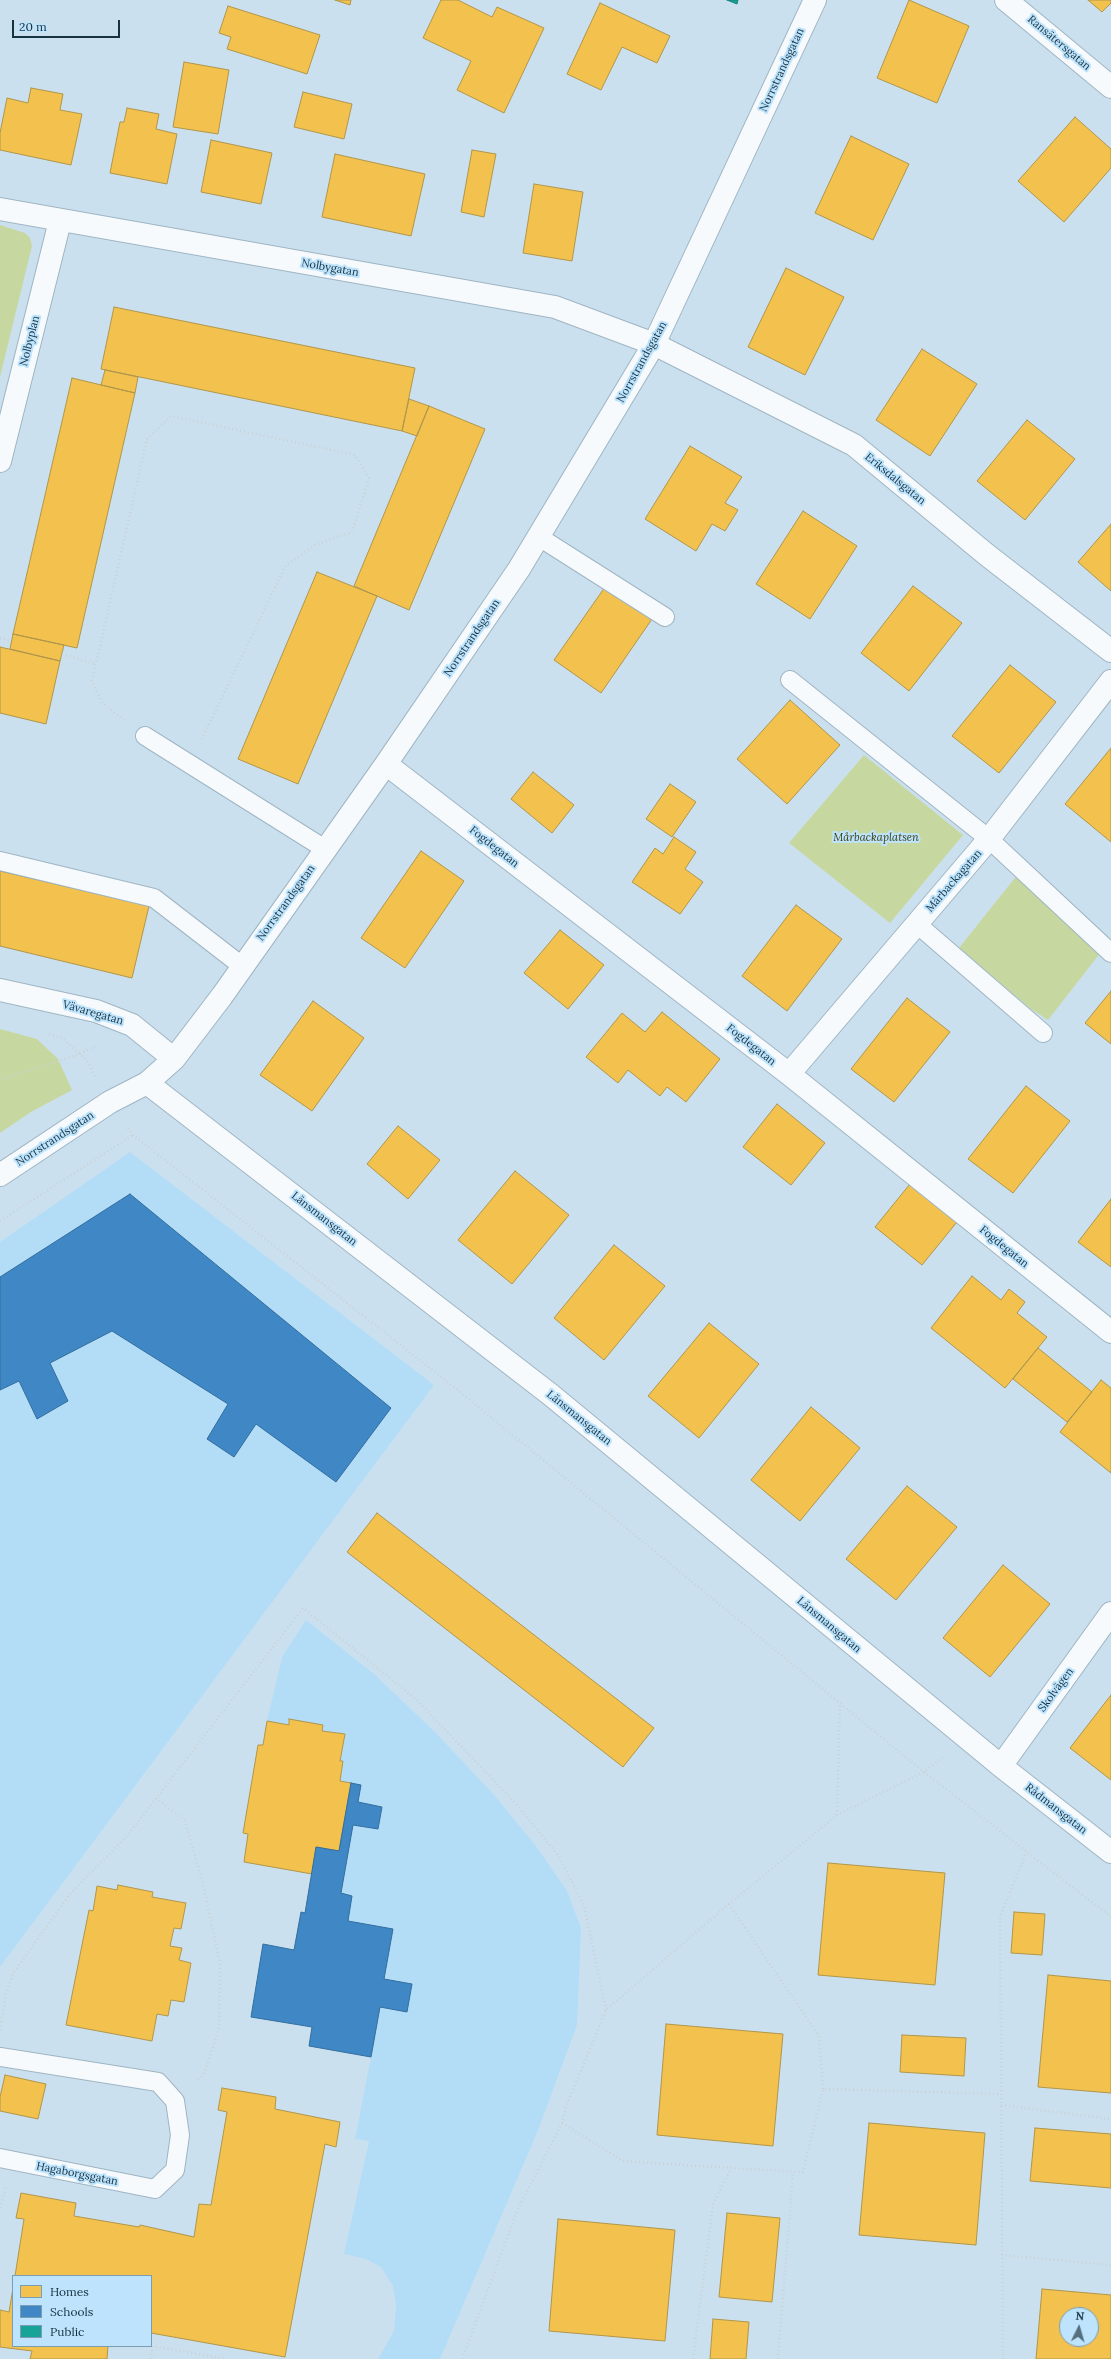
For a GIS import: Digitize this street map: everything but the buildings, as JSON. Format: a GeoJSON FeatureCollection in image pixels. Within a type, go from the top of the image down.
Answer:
{"type":"FeatureCollection","features":[{"type":"Feature","properties":{"kind":"street","name":"Norrstrandsgatan"},"geometry":{"type":"LineString","coordinates":[[0,1175],[110,1102],[147,1083],[174,1059],[222,996],[386,764],[519,569],[654,344],[815,0]]}},
{"type":"Feature","properties":{"kind":"street","name":"Ransätersgatan"},"geometry":{"type":"LineString","coordinates":[[1006,0],[1111,87]]}},
{"type":"Feature","properties":{"kind":"street","name":"Nolbygatan"},"geometry":{"type":"LineString","coordinates":[[0,209],[60,221],[555,307],[654,344]]}},
{"type":"Feature","properties":{"kind":"street","name":"Nolbyplan"},"geometry":{"type":"LineString","coordinates":[[0,461],[60,221]]}},
{"type":"Feature","properties":{"kind":"street","name":"Eriksdalsgatan"},"geometry":{"type":"LineString","coordinates":[[654,344],[854,445],[987,555],[1111,651]]}},
{"type":"Feature","properties":{"kind":"street","name":"Mårbackagatan"},"geometry":{"type":"LineString","coordinates":[[789,1074],[989,840],[1111,681]]}},
{"type":"Feature","properties":{"kind":"street","name":"Fogdegatan"},"geometry":{"type":"LineString","coordinates":[[386,764],[789,1074],[1111,1332]]}},
{"type":"Feature","properties":{"kind":"street","name":"Vävaregatan"},"geometry":{"type":"LineString","coordinates":[[0,990],[96,1011],[132,1025],[174,1059]]}},
{"type":"Feature","properties":{"kind":"street","name":"Länsmansgatan"},"geometry":{"type":"LineString","coordinates":[[147,1083],[551,1395],[1001,1766]]}},
{"type":"Feature","properties":{"kind":"street","name":"Skolvägen"},"geometry":{"type":"LineString","coordinates":[[1001,1766],[1111,1613]]}},
{"type":"Feature","properties":{"kind":"street","name":"Rådmansgatan"},"geometry":{"type":"LineString","coordinates":[[1001,1766],[1111,1852]]}},
{"type":"Feature","properties":{"kind":"lane"},"geometry":{"type":"LineString","coordinates":[[539,537],[665,617]]}},
{"type":"Feature","properties":{"kind":"lane"},"geometry":{"type":"LineString","coordinates":[[790,680],[989,840],[1111,953]]}},
{"type":"Feature","properties":{"kind":"lane"},"geometry":{"type":"LineString","coordinates":[[145,736],[325,849]]}},
{"type":"Feature","properties":{"kind":"lane"},"geometry":{"type":"LineString","coordinates":[[0,861],[154,898],[242,966]]}},
{"type":"Feature","properties":{"kind":"lane"},"geometry":{"type":"LineString","coordinates":[[917,924],[1042,1033]]}},
{"type":"Feature","properties":{"kind":"lane"},"geometry":{"type":"LineString","coordinates":[[0,2057],[158,2082],[175,2101]]}},
{"type":"Feature","properties":{"kind":"lane","name":"Hagaborgsgatan"},"geometry":{"type":"LineString","coordinates":[[0,2158],[155,2189],[175,2170],[180,2135],[175,2101]]}},
{"type":"Feature","properties":{"kind":"path"},"geometry":{"type":"LineString","coordinates":[[145,736],[102,703],[92,681],[147,439],[171,416],[355,455],[369,478],[352,532],[315,545],[286,565],[190,764]]}},
{"type":"Feature","properties":{"kind":"path"},"geometry":{"type":"LineString","coordinates":[[0,638],[11,641]]}},
{"type":"Feature","properties":{"kind":"path"},"geometry":{"type":"LineString","coordinates":[[62,654],[95,664]]}},
{"type":"Feature","properties":{"kind":"path"},"geometry":{"type":"LineString","coordinates":[[0,1080],[80,1054],[132,1025]]}},
{"type":"Feature","properties":{"kind":"path"},"geometry":{"type":"LineString","coordinates":[[41,1032],[62,1038],[87,1060],[110,1102],[133,1135],[454,1387],[924,1772],[1026,1853],[1111,1917]]}},
{"type":"Feature","properties":{"kind":"path"},"geometry":{"type":"LineString","coordinates":[[0,1221],[133,1135]]}},
{"type":"Feature","properties":{"kind":"path"},"geometry":{"type":"LineString","coordinates":[[0,2030],[6,1994],[13,1973],[71,1893],[127,1836],[303,1608],[417,1700],[516,1804],[558,1855],[584,1906],[606,2010]]}},
{"type":"Feature","properties":{"kind":"path"},"geometry":{"type":"LineString","coordinates":[[837,1815],[840,1703]]}},
{"type":"Feature","properties":{"kind":"path"},"geometry":{"type":"LineString","coordinates":[[462,2359],[517,2211],[562,2123],[566,2107],[606,2010],[729,1904],[837,1815],[924,1772],[966,1738]]}},
{"type":"Feature","properties":{"kind":"path"},"geometry":{"type":"LineString","coordinates":[[156,1798],[185,1821],[203,1884],[220,1963],[219,2029],[204,2074],[175,2101]]}},
{"type":"Feature","properties":{"kind":"path"},"geometry":{"type":"LineString","coordinates":[[1003,2359],[1000,1916],[1026,1853]]}},
{"type":"Feature","properties":{"kind":"path"},"geometry":{"type":"LineString","coordinates":[[562,2123],[623,2161],[803,2172],[822,2089],[819,2036],[729,1904]]}},
{"type":"Feature","properties":{"kind":"path"},"geometry":{"type":"LineString","coordinates":[[822,2089],[1001,2094]]}},
{"type":"Feature","properties":{"kind":"path"},"geometry":{"type":"LineString","coordinates":[[1001,2106],[1111,2119]]}},
{"type":"Feature","properties":{"kind":"path"},"geometry":{"type":"LineString","coordinates":[[693,2359],[713,2204],[731,2168]]}},
{"type":"Feature","properties":{"kind":"path"},"geometry":{"type":"LineString","coordinates":[[778,2359],[793,2172]]}},
{"type":"Feature","properties":{"kind":"path"},"geometry":{"type":"LineString","coordinates":[[1002,2255],[1111,2265]]}},
{"type":"Feature","properties":{"kind":"path"},"geometry":{"type":"LineString","coordinates":[[151,2359],[153,2346],[226,2359]]}},
{"type":"Feature","properties":{"kind":"shaded area"},"geometry":{"type":"Polygon","coordinates":[[[130,1152],[434,1385],[0,1967],[0,1242],[130,1152]]]}},
{"type":"Feature","properties":{"kind":"shaded area"},"geometry":{"type":"Polygon","coordinates":[[[306,1620],[374,1674],[434,1731],[495,1796],[536,1846],[567,1891],[581,1928],[577,2025],[539,2128],[440,2359],[378,2359],[394,2331],[396,2306],[393,2286],[381,2267],[366,2259],[344,2254],[369,2141],[355,2139],[371,2057],[309,2046],[312,2027],[251,2017],[263,1944],[295,1950],[301,1912],[305,1912],[350,1783],[340,1781],[343,1761],[340,1761],[345,1734],[322,1731],[289,1720],[289,1725],[267,1721],[282,1657],[306,1620]]]}},
{"type":"Feature","properties":{"kind":"green space"},"geometry":{"type":"Polygon","coordinates":[[[0,225],[25,233],[30,238],[32,246],[0,377],[0,225]]]}},
{"type":"Feature","properties":{"kind":"green space","name":"Mårbackaplatsen"},"geometry":{"type":"Polygon","coordinates":[[[864,755],[963,835],[890,923],[789,843],[864,755]]]}},
{"type":"Feature","properties":{"kind":"green space"},"geometry":{"type":"Polygon","coordinates":[[[1018,874],[1101,952],[1048,1020],[1031,1009],[959,948],[1018,874]]]}},
{"type":"Feature","properties":{"kind":"green space"},"geometry":{"type":"Polygon","coordinates":[[[0,1029],[37,1039],[58,1059],[72,1090],[31,1112],[0,1133],[0,1029]]]}}]}
